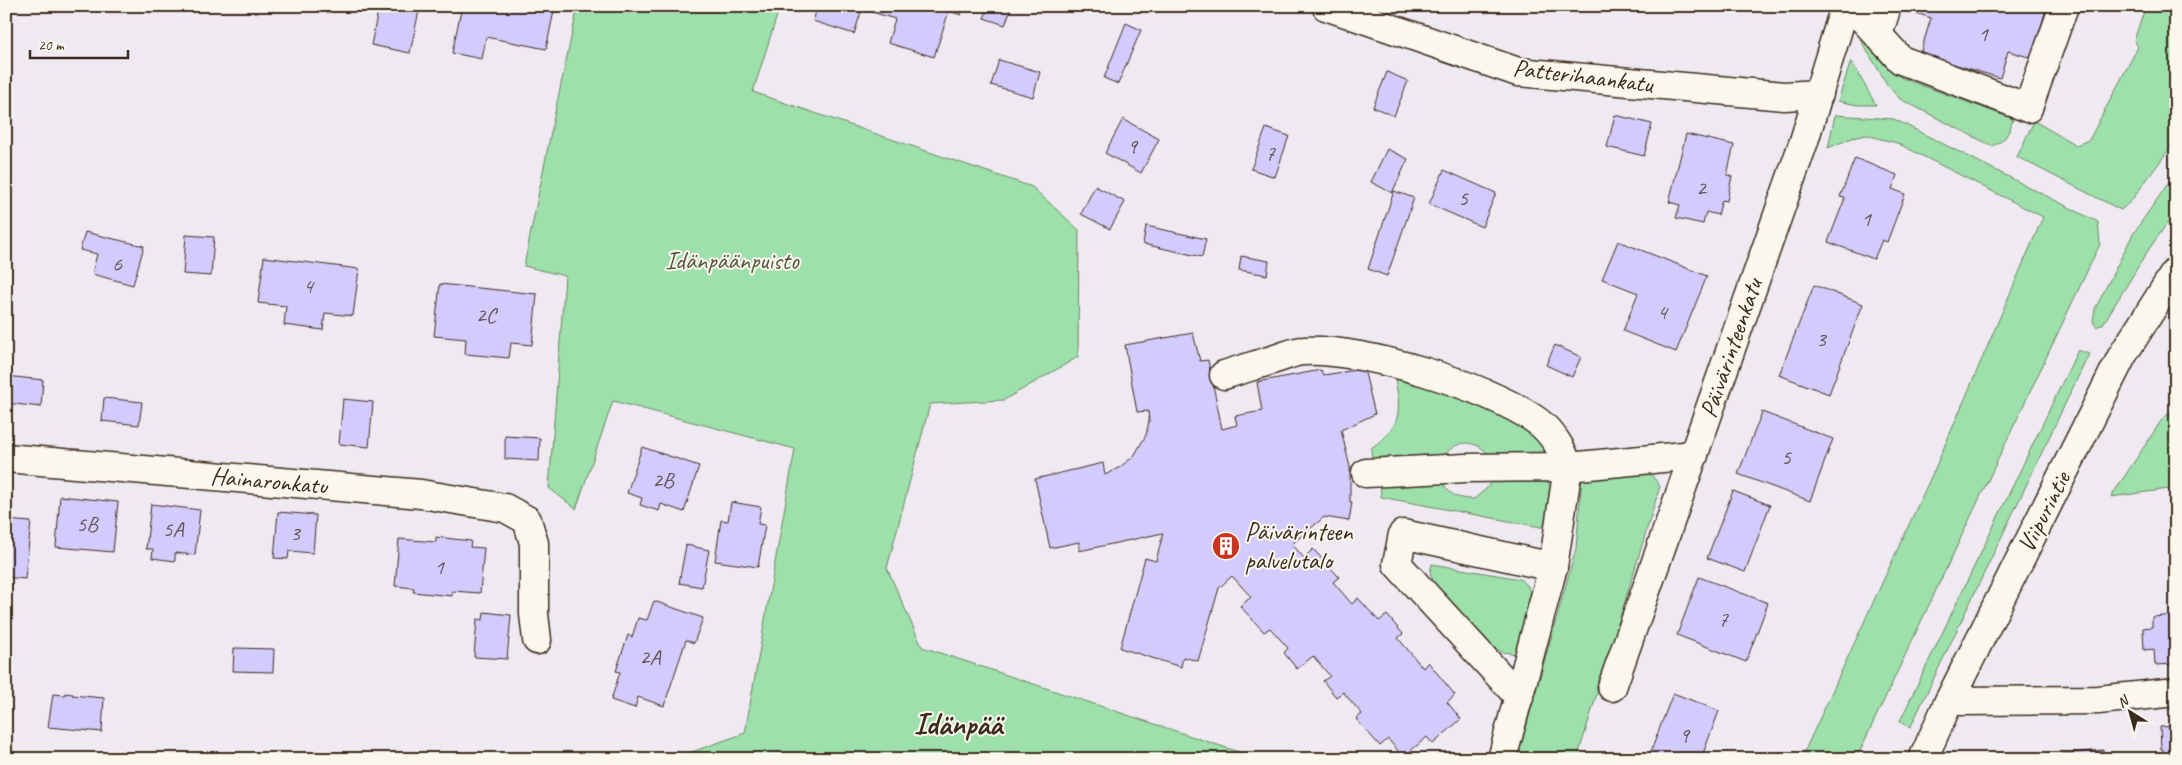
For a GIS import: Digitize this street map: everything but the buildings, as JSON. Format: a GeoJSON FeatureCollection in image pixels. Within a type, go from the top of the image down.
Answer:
{"type":"FeatureCollection","features":[{"type":"Feature","properties":{"kind":"street","name":"Patterihaankatu"},"geometry":{"type":"LineString","coordinates":[[1326,6],[1518,72],[1784,96],[1819,94]]}},
{"type":"Feature","properties":{"kind":"street","name":"Päivärinteenkatu"},"geometry":{"type":"LineString","coordinates":[[1612,687],[1819,94],[1845,6]]}},
{"type":"Feature","properties":{"kind":"street"},"geometry":{"type":"LineString","coordinates":[[1851,6],[1901,60],[2028,108],[2064,6]]}},
{"type":"Feature","properties":{"kind":"street"},"geometry":{"type":"LineString","coordinates":[[1878,35],[1888,6]]}},
{"type":"Feature","properties":{"kind":"street","name":"Viipurintie"},"geometry":{"type":"LineString","coordinates":[[1923,759],[1949,701],[2122,356],[2176,271]]}},
{"type":"Feature","properties":{"kind":"street"},"geometry":{"type":"LineString","coordinates":[[1224,375],[1302,350],[1346,354],[1386,362],[1443,378],[1500,400],[1538,421],[1555,439],[1565,456],[1568,467],[1553,567],[1502,759]]}},
{"type":"Feature","properties":{"kind":"street"},"geometry":{"type":"LineString","coordinates":[[1366,473],[1466,468],[1568,467],[1694,455]]}},
{"type":"Feature","properties":{"kind":"street","name":"Hainaronkatu"},"geometry":{"type":"LineString","coordinates":[[6,458],[421,494],[505,508],[527,520],[534,543],[534,614],[537,640]]}},
{"type":"Feature","properties":{"kind":"street"},"geometry":{"type":"LineString","coordinates":[[1519,697],[1397,564],[1403,534],[1553,567]]}},
{"type":"Feature","properties":{"kind":"street"},"geometry":{"type":"LineString","coordinates":[[1949,701],[2098,700],[2176,692]]}},
{"type":"Feature","properties":{"kind":"green space","name":"Idänpäänpuisto"},"geometry":{"type":"Polygon","coordinates":[[[578,6],[780,6],[753,92],[1032,187],[1079,230],[1078,357],[1004,400],[930,404],[887,568],[922,647],[1260,759],[672,759],[745,733],[795,449],[613,401],[576,509],[549,488],[565,276],[524,266],[578,6]]]}},
{"type":"Feature","properties":{"kind":"green space"},"geometry":{"type":"Polygon","coordinates":[[[2146,6],[2176,6],[2176,140],[2131,201],[2121,210],[2017,157],[2034,121],[2076,145],[2089,140],[2138,47],[2134,40],[2146,6]]]}},
{"type":"Feature","properties":{"kind":"green space"},"geometry":{"type":"Polygon","coordinates":[[[1860,39],[1866,40],[1885,66],[1902,78],[2013,119],[2006,136],[2001,142],[1992,146],[1900,99],[1888,86],[1860,39]]]}},
{"type":"Feature","properties":{"kind":"green space"},"geometry":{"type":"Polygon","coordinates":[[[1851,61],[1876,105],[1857,105],[1838,101],[1851,61]]]}},
{"type":"Feature","properties":{"kind":"green space"},"geometry":{"type":"Polygon","coordinates":[[[1835,115],[1894,119],[2098,222],[2100,244],[1856,759],[1801,759],[1936,466],[2043,217],[1897,143],[1866,135],[1852,138],[1828,148],[1835,115]]]}},
{"type":"Feature","properties":{"kind":"green space"},"geometry":{"type":"Polygon","coordinates":[[[2176,172],[2176,211],[2149,249],[2103,324],[2096,327],[2093,321],[2095,309],[2133,234],[2176,172]]]}},
{"type":"Feature","properties":{"kind":"green space"},"geometry":{"type":"Polygon","coordinates":[[[2078,350],[2089,354],[1910,728],[1900,721],[2078,350]]]}},
{"type":"Feature","properties":{"kind":"green space"},"geometry":{"type":"Polygon","coordinates":[[[1394,375],[1447,390],[1532,430],[1553,454],[1490,456],[1478,446],[1466,443],[1453,447],[1442,458],[1372,462],[1371,448],[1389,433],[1397,417],[1398,399],[1394,375]]]}},
{"type":"Feature","properties":{"kind":"green space"},"geometry":{"type":"Polygon","coordinates":[[[2176,406],[2176,488],[2111,497],[2161,421],[2176,406]]]}},
{"type":"Feature","properties":{"kind":"green space"},"geometry":{"type":"Polygon","coordinates":[[[1646,468],[1660,486],[1577,759],[1517,759],[1576,549],[1582,476],[1646,468]]]}},
{"type":"Feature","properties":{"kind":"green space"},"geometry":{"type":"Polygon","coordinates":[[[1558,475],[1551,529],[1381,497],[1380,482],[1441,480],[1454,495],[1474,499],[1492,481],[1558,475]]]}},
{"type":"Feature","properties":{"kind":"green space"},"geometry":{"type":"Polygon","coordinates":[[[1432,564],[1520,579],[1528,586],[1531,597],[1517,654],[1502,652],[1481,641],[1436,591],[1430,572],[1432,564]]]}},
{"type":"Feature","properties":{"kind":"place","name":"Päivärinteen palvelutalo"},"geometry":{"type":"Point","coordinates":[1226,546]}},
{"type":"Feature","properties":{"kind":"district","name":"Idänpää"},"geometry":{"type":"Point","coordinates":[958,724]}}]}
